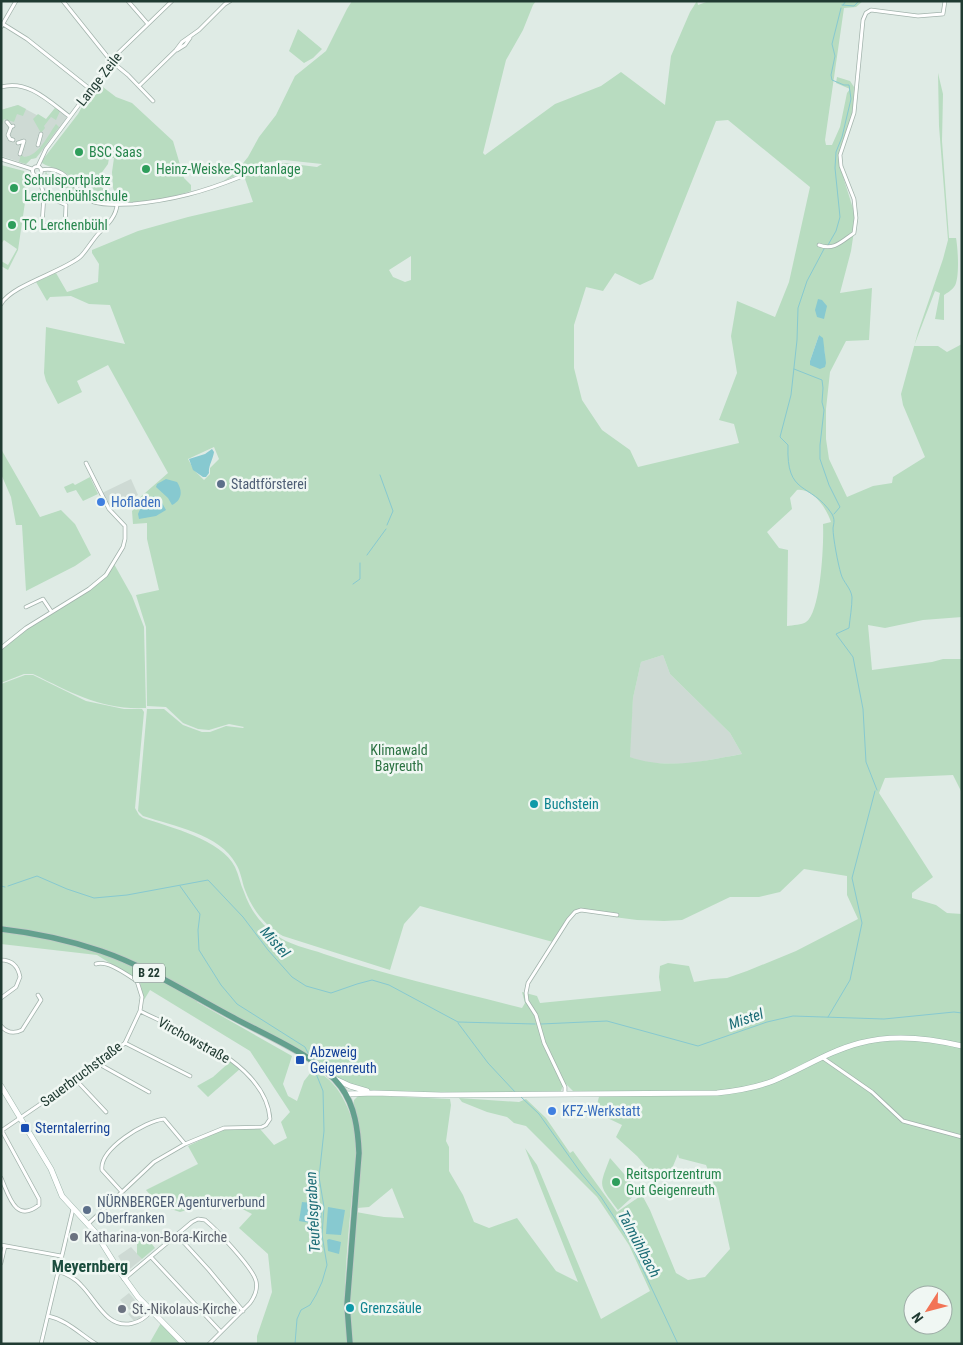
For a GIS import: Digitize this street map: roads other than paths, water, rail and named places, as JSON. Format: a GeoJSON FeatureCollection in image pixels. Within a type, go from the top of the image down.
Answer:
{"type":"FeatureCollection","features":[{"type":"Feature","properties":{"kind":"main road","name":"B 22"},"geometry":{"type":"LineString","coordinates":[[1,928],[53,936],[120,958],[275,1040],[323,1069],[333,1078],[345,1093],[358,1129],[359,1153],[347,1305],[350,1344]]}},
{"type":"Feature","properties":{"kind":"main road"},"geometry":{"type":"LineString","coordinates":[[345,1093],[357,1091],[408,1095],[565,1095],[717,1093],[736,1091],[774,1080],[822,1057],[859,1043],[894,1038],[919,1038],[962,1046]]}},
{"type":"Feature","properties":{"kind":"main road"},"geometry":{"type":"LineString","coordinates":[[333,1078],[357,1091]]}},
{"type":"Feature","properties":{"kind":"main road"},"geometry":{"type":"LineString","coordinates":[[1,1086],[51,1169],[62,1196],[102,1242],[124,1279],[138,1297],[184,1344]]}},
{"type":"Feature","properties":{"kind":"main road"},"geometry":{"type":"LineString","coordinates":[[352,1109],[353,1099],[357,1091]]}},
{"type":"Feature","properties":{"kind":"street"},"geometry":{"type":"LineString","coordinates":[[16,1],[2,25],[28,40],[90,89]]}},
{"type":"Feature","properties":{"kind":"street"},"geometry":{"type":"LineString","coordinates":[[63,1],[112,61],[153,101]]}},
{"type":"Feature","properties":{"kind":"street"},"geometry":{"type":"LineString","coordinates":[[128,1],[148,24]]}},
{"type":"Feature","properties":{"kind":"street","name":"Lange Zeile"},"geometry":{"type":"LineString","coordinates":[[38,166],[46,149],[116,54],[172,1]]}},
{"type":"Feature","properties":{"kind":"street"},"geometry":{"type":"LineString","coordinates":[[139,86],[182,42],[191,36],[225,3],[230,1]]}},
{"type":"Feature","properties":{"kind":"street"},"geometry":{"type":"LineString","coordinates":[[819,245],[828,248],[833,247],[854,233],[856,218],[854,199],[841,166],[840,155],[854,113],[863,20],[866,13],[871,10],[918,16],[943,14],[945,1]]}},
{"type":"Feature","properties":{"kind":"street"},"geometry":{"type":"LineString","coordinates":[[1,87],[26,87],[42,96],[70,117]]}},
{"type":"Feature","properties":{"kind":"street"},"geometry":{"type":"LineString","coordinates":[[7,122],[12,126],[8,135],[13,140]]}},
{"type":"Feature","properties":{"kind":"street"},"geometry":{"type":"LineString","coordinates":[[38,144],[41,134]]}},
{"type":"Feature","properties":{"kind":"street"},"geometry":{"type":"LineString","coordinates":[[18,142],[24,141],[20,154]]}},
{"type":"Feature","properties":{"kind":"street"},"geometry":{"type":"LineString","coordinates":[[1,159],[32,169],[38,166],[41,170],[56,171],[72,180],[88,199],[98,203],[117,205],[176,199],[240,177]]}},
{"type":"Feature","properties":{"kind":"street"},"geometry":{"type":"LineString","coordinates":[[32,169],[33,174],[38,175]]}},
{"type":"Feature","properties":{"kind":"street"},"geometry":{"type":"LineString","coordinates":[[41,170],[38,175],[44,195],[42,226],[65,227],[66,205],[44,195]]}},
{"type":"Feature","properties":{"kind":"street"},"geometry":{"type":"LineString","coordinates":[[1,304],[12,293],[80,258],[116,213],[117,205]]}},
{"type":"Feature","properties":{"kind":"street"},"geometry":{"type":"LineString","coordinates":[[1,648],[51,611],[89,589],[106,575],[114,564],[125,539],[125,526],[109,509],[86,463]]}},
{"type":"Feature","properties":{"kind":"street"},"geometry":{"type":"LineString","coordinates":[[26,608],[43,599],[51,611]]}},
{"type":"Feature","properties":{"kind":"street"},"geometry":{"type":"LineString","coordinates":[[565,1095],[565,1087],[544,1043],[536,1015],[528,1001],[526,992],[528,983],[575,912],[581,910],[617,915]]}},
{"type":"Feature","properties":{"kind":"street"},"geometry":{"type":"LineString","coordinates":[[1,960],[14,964],[20,977],[16,986],[1,998]]}},
{"type":"Feature","properties":{"kind":"street","name":"Sauerbruchstraße"},"geometry":{"type":"LineString","coordinates":[[20,1118],[99,1064],[125,1043],[140,1011],[142,997],[137,981],[109,966],[100,963],[96,964]]}},
{"type":"Feature","properties":{"kind":"street"},"geometry":{"type":"LineString","coordinates":[[1,1026],[8,1032],[22,1030],[41,1000],[38,995]]}},
{"type":"Feature","properties":{"kind":"street","name":"Virchowstraße"},"geometry":{"type":"LineString","coordinates":[[140,1011],[217,1050],[241,1068],[252,1080],[265,1101],[270,1118],[266,1125],[262,1127],[224,1128],[185,1144]]}},
{"type":"Feature","properties":{"kind":"street"},"geometry":{"type":"LineString","coordinates":[[125,1043],[190,1076]]}},
{"type":"Feature","properties":{"kind":"street"},"geometry":{"type":"LineString","coordinates":[[822,1057],[872,1092],[903,1122],[962,1137]]}},
{"type":"Feature","properties":{"kind":"street"},"geometry":{"type":"LineString","coordinates":[[99,1064],[149,1092]]}},
{"type":"Feature","properties":{"kind":"street"},"geometry":{"type":"LineString","coordinates":[[76,1080],[106,1112]]}},
{"type":"Feature","properties":{"kind":"street"},"geometry":{"type":"LineString","coordinates":[[1,1178],[18,1210],[24,1211],[39,1205],[39,1199],[2,1131],[20,1118]]}},
{"type":"Feature","properties":{"kind":"street"},"geometry":{"type":"LineString","coordinates":[[88,1224],[154,1162],[185,1144],[164,1119],[144,1125],[115,1146],[103,1160],[101,1166],[103,1174],[122,1192]]}},
{"type":"Feature","properties":{"kind":"street"},"geometry":{"type":"LineString","coordinates":[[41,1344],[61,1256],[74,1210]]}},
{"type":"Feature","properties":{"kind":"street"},"geometry":{"type":"LineString","coordinates":[[124,1279],[195,1220],[205,1220],[251,1269],[256,1280],[256,1290],[250,1303],[208,1344]]}},
{"type":"Feature","properties":{"kind":"street"},"geometry":{"type":"LineString","coordinates":[[176,1235],[209,1270],[243,1311]]}},
{"type":"Feature","properties":{"kind":"street"},"geometry":{"type":"LineString","coordinates":[[1,1263],[3,1246],[61,1256]]}},
{"type":"Feature","properties":{"kind":"street"},"geometry":{"type":"LineString","coordinates":[[151,1257],[221,1332]]}},
{"type":"Feature","properties":{"kind":"street"},"geometry":{"type":"LineString","coordinates":[[58,1271],[70,1275],[111,1319],[122,1324],[133,1323],[142,1319],[151,1311]]}},
{"type":"Feature","properties":{"kind":"street"},"geometry":{"type":"LineString","coordinates":[[48,1316],[59,1318],[96,1344]]}},
{"type":"Feature","properties":{"kind":"water"},"geometry":{"type":"Polygon","coordinates":[[[818,299],[822,300],[827,306],[824,319],[817,317],[815,310],[818,299]]]}},
{"type":"Feature","properties":{"kind":"water"},"geometry":{"type":"Polygon","coordinates":[[[819,335],[823,338],[826,363],[825,367],[820,369],[810,365],[819,335]]]}},
{"type":"Feature","properties":{"kind":"water"},"geometry":{"type":"Polygon","coordinates":[[[212,449],[214,452],[209,473],[206,477],[203,477],[193,470],[189,459],[205,454],[212,449]]]}},
{"type":"Feature","properties":{"kind":"water"},"geometry":{"type":"Polygon","coordinates":[[[166,479],[177,482],[180,489],[180,498],[172,505],[168,498],[156,487],[157,484],[166,479]]]}},
{"type":"Feature","properties":{"kind":"water"},"geometry":{"type":"Polygon","coordinates":[[[154,496],[161,501],[166,510],[156,516],[139,519],[138,514],[141,507],[154,496]]]}},
{"type":"Feature","properties":{"kind":"water"},"geometry":{"type":"Polygon","coordinates":[[[302,1202],[322,1204],[321,1225],[299,1221],[302,1202]]]}},
{"type":"Feature","properties":{"kind":"water"},"geometry":{"type":"Polygon","coordinates":[[[328,1207],[345,1210],[341,1235],[326,1234],[328,1207]]]}},
{"type":"Feature","properties":{"kind":"water"},"geometry":{"type":"Polygon","coordinates":[[[327,1240],[341,1242],[339,1254],[328,1251],[327,1240]]]}},
{"type":"Feature","properties":{"kind":"waterway"},"geometry":{"type":"LineString","coordinates":[[843,5],[846,1]]}},
{"type":"Feature","properties":{"kind":"waterway"},"geometry":{"type":"LineString","coordinates":[[842,5],[854,6],[859,1]]}},
{"type":"Feature","properties":{"kind":"waterway"},"geometry":{"type":"LineString","coordinates":[[828,245],[836,231],[840,217],[835,168],[836,152],[842,137],[851,99],[849,85],[832,80],[831,75],[835,56],[832,44],[841,8]]}},
{"type":"Feature","properties":{"kind":"waterway"},"geometry":{"type":"LineString","coordinates":[[824,249],[807,281],[798,308],[797,340],[791,395],[780,437],[788,445],[788,462],[795,481],[824,504],[834,518],[833,532],[838,564],[852,597],[849,628],[836,634],[853,657],[863,709],[866,762],[877,790]]}},
{"type":"Feature","properties":{"kind":"waterway"},"geometry":{"type":"LineString","coordinates":[[794,369],[822,380],[824,410],[820,459],[829,485],[840,507],[834,514]]}},
{"type":"Feature","properties":{"kind":"waterway"},"geometry":{"type":"LineString","coordinates":[[380,475],[393,511],[387,525]]}},
{"type":"Feature","properties":{"kind":"waterway"},"geometry":{"type":"LineString","coordinates":[[367,555],[386,529]]}},
{"type":"Feature","properties":{"kind":"waterway"},"geometry":{"type":"LineString","coordinates":[[353,584],[360,579],[360,563]]}},
{"type":"Feature","properties":{"kind":"waterway"},"geometry":{"type":"LineString","coordinates":[[828,1017],[850,980],[862,923],[852,878],[875,791]]}},
{"type":"Feature","properties":{"kind":"waterway","name":"Mistel"},"geometry":{"type":"LineString","coordinates":[[8,886],[37,876],[94,898],[127,895],[208,880],[243,917],[268,950],[292,977],[306,986],[331,993],[372,980],[389,985],[458,1022],[535,1024]]}},
{"type":"Feature","properties":{"kind":"waterway","name":"Mistel"},"geometry":{"type":"LineString","coordinates":[[1,886],[5,887]]}},
{"type":"Feature","properties":{"kind":"waterway","name":"Teufelsgraben"},"geometry":{"type":"LineString","coordinates":[[180,886],[200,914],[198,930],[199,950],[221,985],[237,1004],[305,1047],[310,1057]]}},
{"type":"Feature","properties":{"kind":"waterway","name":"Mistel"},"geometry":{"type":"LineString","coordinates":[[541,1024],[607,1021],[698,1046],[767,1022],[793,1016],[884,1019],[954,1012],[962,1013]]}},
{"type":"Feature","properties":{"kind":"waterway","name":"Talmühlbach"},"geometry":{"type":"LineString","coordinates":[[458,1023],[488,1063],[516,1093]]}},
{"type":"Feature","properties":{"kind":"waterway","name":"Teufelsgraben"},"geometry":{"type":"LineString","coordinates":[[295,1344],[297,1319],[301,1310],[310,1305],[316,1295],[327,1265],[322,1235],[324,1207],[319,1177],[324,1131],[323,1091],[315,1071]]}},
{"type":"Feature","properties":{"kind":"waterway","name":"Talmühlbach"},"geometry":{"type":"LineString","coordinates":[[521,1097],[539,1114],[581,1173],[601,1197],[629,1240],[678,1344]]}},
{"type":"Feature","properties":{"kind":"place","name":"BSC Saas"},"geometry":{"type":"Point","coordinates":[79,152]}},
{"type":"Feature","properties":{"kind":"place","name":"Heinz-Weiske-Sportanlage"},"geometry":{"type":"Point","coordinates":[146,169]}},
{"type":"Feature","properties":{"kind":"place","name":"Schulsportplatz Lerchenbühlschule"},"geometry":{"type":"Point","coordinates":[14,188]}},
{"type":"Feature","properties":{"kind":"place","name":"TC Lerchenbühl"},"geometry":{"type":"Point","coordinates":[12,225]}},
{"type":"Feature","properties":{"kind":"place","name":"Stadtförsterei"},"geometry":{"type":"Point","coordinates":[221,484]}},
{"type":"Feature","properties":{"kind":"place","name":"Hofladen"},"geometry":{"type":"Point","coordinates":[101,502]}},
{"type":"Feature","properties":{"kind":"place","name":"Buchstein"},"geometry":{"type":"Point","coordinates":[534,804]}},
{"type":"Feature","properties":{"kind":"place","name":"Abzweig Geigenreuth"},"geometry":{"type":"Point","coordinates":[300,1060]}},
{"type":"Feature","properties":{"kind":"place","name":"KFZ-Werkstatt"},"geometry":{"type":"Point","coordinates":[552,1111]}},
{"type":"Feature","properties":{"kind":"place","name":"Sterntalerring"},"geometry":{"type":"Point","coordinates":[25,1128]}},
{"type":"Feature","properties":{"kind":"place","name":"Reitsportzentrum Gut Geigenreuth"},"geometry":{"type":"Point","coordinates":[616,1182]}},
{"type":"Feature","properties":{"kind":"place","name":"NÜRNBERGER Agenturverbund Oberfranken"},"geometry":{"type":"Point","coordinates":[87,1210]}},
{"type":"Feature","properties":{"kind":"place","name":"Katharina-von-Bora-Kirche"},"geometry":{"type":"Point","coordinates":[74,1237]}},
{"type":"Feature","properties":{"kind":"place","name":"Grenzsäule"},"geometry":{"type":"Point","coordinates":[350,1308]}},
{"type":"Feature","properties":{"kind":"place","name":"St.-Nikolaus-Kirche"},"geometry":{"type":"Point","coordinates":[122,1309]}},
{"type":"Feature","properties":{"kind":"district","name":"Meyernberg"},"geometry":{"type":"Point","coordinates":[90,1266]}},
{"type":"Feature","properties":{"kind":"park label","name":"Klimawald Bayreuth"},"geometry":{"type":"Point","coordinates":[399,758]}}]}
